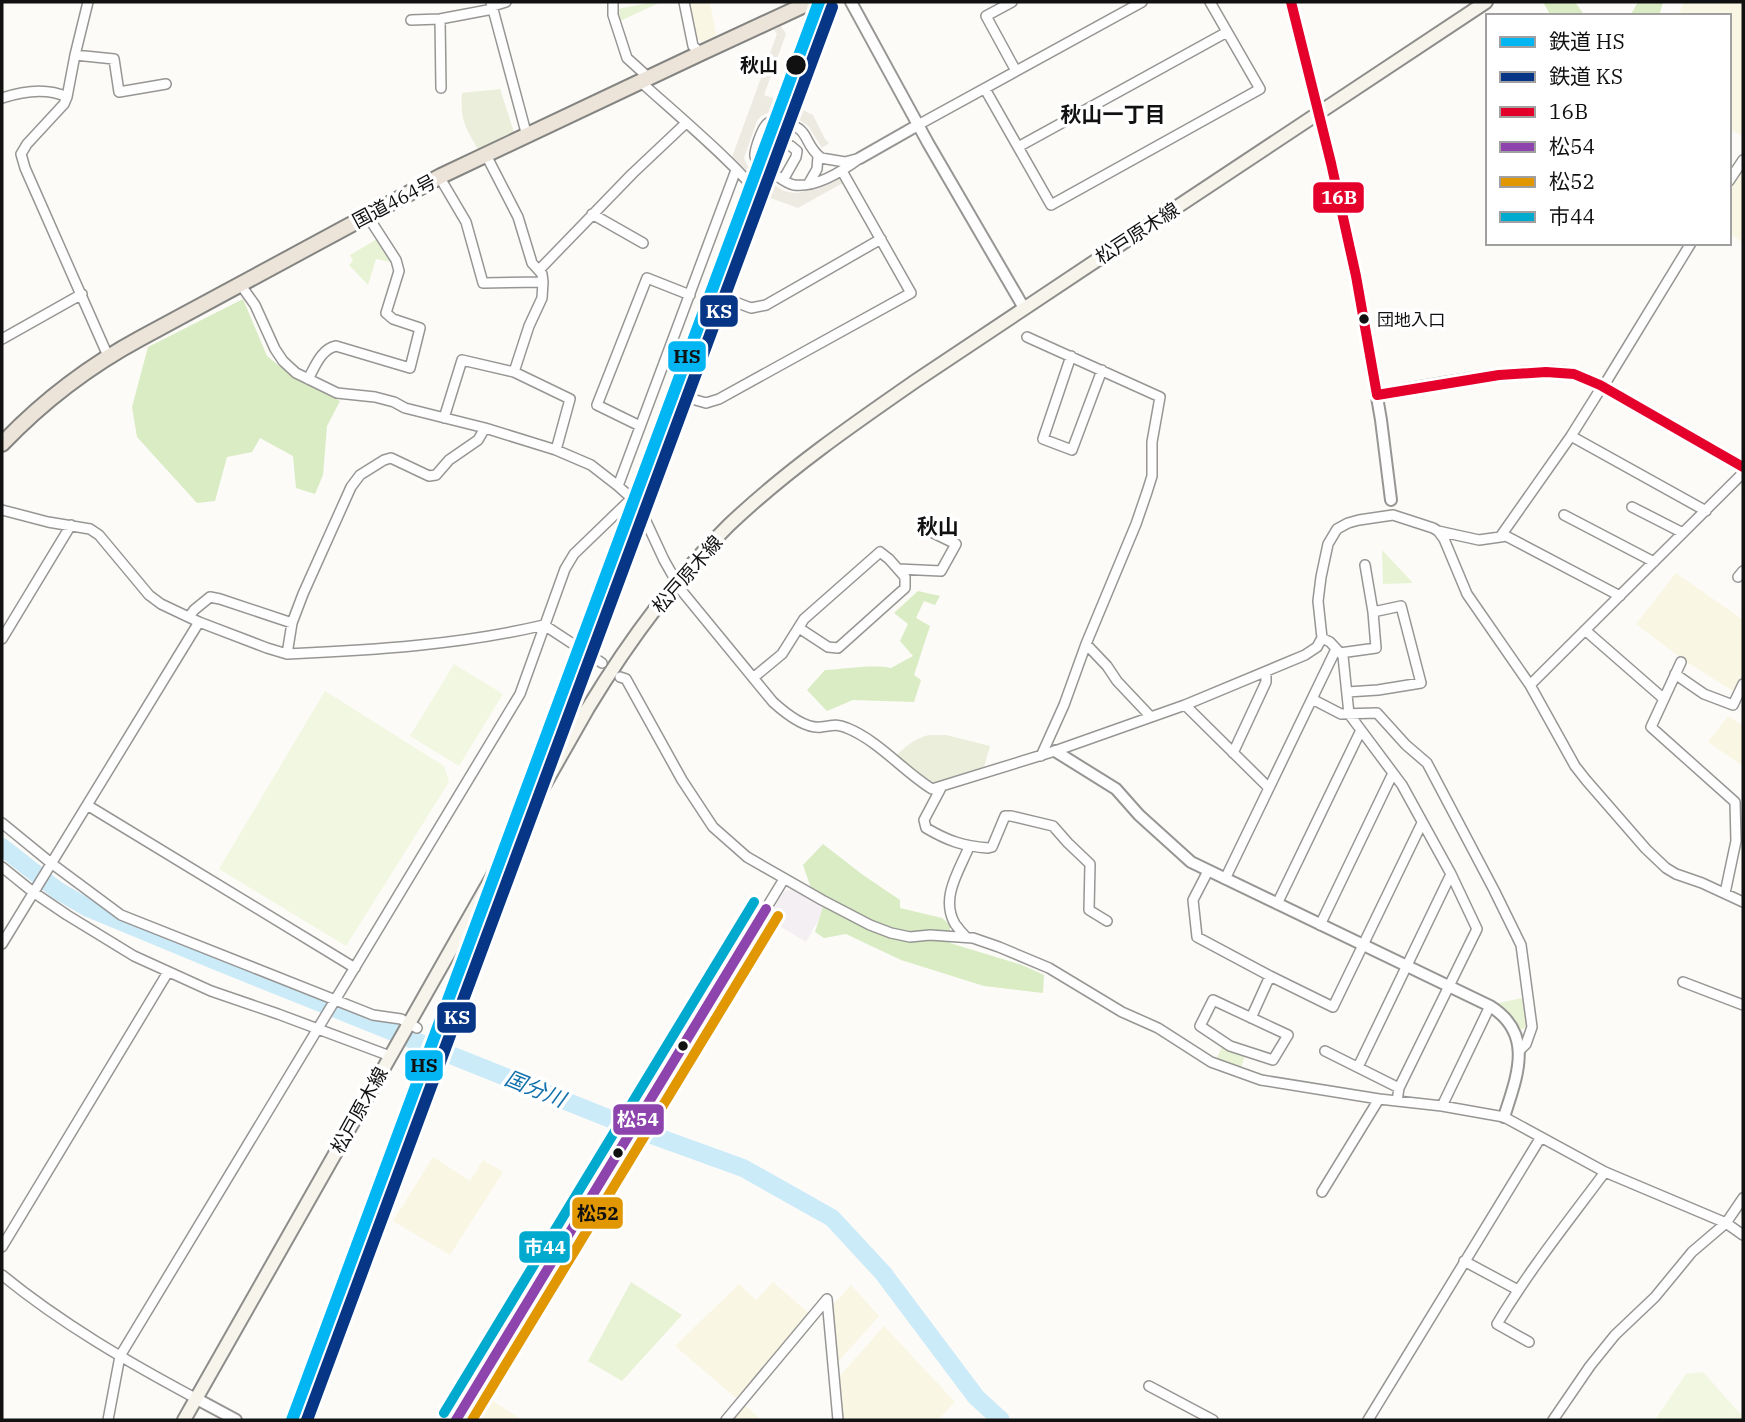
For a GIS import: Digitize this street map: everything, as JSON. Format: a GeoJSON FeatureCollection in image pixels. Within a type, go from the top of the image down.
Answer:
{"type":"FeatureCollection","features":[{"type":"Feature","properties":{"kind":"highway","name":"国道464号"},"geometry":{"type":"LineString","coordinates":[[2,444],[71,382],[108,356],[441,176],[811,2]]}},
{"type":"Feature","properties":{"kind":"main road","name":"松戸原木線"},"geometry":{"type":"LineString","coordinates":[[184,1420],[390,1056],[413,1025],[595,697],[632,640],[677,582],[728,527],[787,473],[851,426],[1486,2]]}},
{"type":"Feature","properties":{"kind":"street"},"geometry":{"type":"LineString","coordinates":[[88,2],[64,104],[21,154],[108,356]]}},
{"type":"Feature","properties":{"kind":"street"},"geometry":{"type":"LineString","coordinates":[[411,20],[440,19],[506,2]]}},
{"type":"Feature","properties":{"kind":"street"},"geometry":{"type":"LineString","coordinates":[[108,1420],[120,1356],[520,694],[565,569],[574,554],[635,501],[649,498],[722,297],[761,201],[761,196],[755,189],[686,123],[628,58],[613,15],[613,2]]}},
{"type":"Feature","properties":{"kind":"street"},"geometry":{"type":"LineString","coordinates":[[684,2],[693,46],[701,52]]}},
{"type":"Feature","properties":{"kind":"street"},"geometry":{"type":"LineString","coordinates":[[851,2],[918,125],[1024,308]]}},
{"type":"Feature","properties":{"kind":"street"},"geometry":{"type":"LineString","coordinates":[[1012,2],[986,16],[1016,71]]}},
{"type":"Feature","properties":{"kind":"street"},"geometry":{"type":"LineString","coordinates":[[860,158],[845,162],[826,160],[818,156],[803,132],[780,121],[766,124],[754,153],[762,165],[783,180],[797,185],[823,180],[1142,2]]}},
{"type":"Feature","properties":{"kind":"street"},"geometry":{"type":"LineString","coordinates":[[985,89],[1051,205],[1260,89],[1210,2]]}},
{"type":"Feature","properties":{"kind":"street"},"geometry":{"type":"LineString","coordinates":[[1292,2],[1356,276],[1377,395],[1392,506],[1398,516]]}},
{"type":"Feature","properties":{"kind":"street"},"geometry":{"type":"LineString","coordinates":[[492,5],[527,136]]}},
{"type":"Feature","properties":{"kind":"street"},"geometry":{"type":"LineString","coordinates":[[440,19],[441,88]]}},
{"type":"Feature","properties":{"kind":"street"},"geometry":{"type":"LineString","coordinates":[[1018,147],[1227,32]]}},
{"type":"Feature","properties":{"kind":"street"},"geometry":{"type":"LineString","coordinates":[[75,55],[114,59],[119,92],[166,83]]}},
{"type":"Feature","properties":{"kind":"street"},"geometry":{"type":"LineString","coordinates":[[2,98],[41,91],[67,97]]}},
{"type":"Feature","properties":{"kind":"street"},"geometry":{"type":"LineString","coordinates":[[539,270],[632,174],[686,123]]}},
{"type":"Feature","properties":{"kind":"street"},"geometry":{"type":"LineString","coordinates":[[761,136],[791,146],[797,151],[783,180]]}},
{"type":"Feature","properties":{"kind":"street"},"geometry":{"type":"LineString","coordinates":[[486,155],[518,217],[532,263],[542,274],[542,298],[529,326],[514,372]]}},
{"type":"Feature","properties":{"kind":"street"},"geometry":{"type":"LineString","coordinates":[[809,183],[817,169],[818,156]]}},
{"type":"Feature","properties":{"kind":"street"},"geometry":{"type":"LineString","coordinates":[[1731,178],[1743,160]]}},
{"type":"Feature","properties":{"kind":"street"},"geometry":{"type":"LineString","coordinates":[[618,486],[736,170]]}},
{"type":"Feature","properties":{"kind":"street"},"geometry":{"type":"LineString","coordinates":[[685,397],[706,402],[719,399],[911,293],[842,171]]}},
{"type":"Feature","properties":{"kind":"street"},"geometry":{"type":"LineString","coordinates":[[441,176],[466,222],[483,283],[543,282]]}},
{"type":"Feature","properties":{"kind":"street"},"geometry":{"type":"LineString","coordinates":[[592,214],[643,243]]}},
{"type":"Feature","properties":{"kind":"street"},"geometry":{"type":"LineString","coordinates":[[307,379],[330,347],[336,346],[410,368],[420,328],[393,319],[386,313],[399,271],[396,260],[367,215]]}},
{"type":"Feature","properties":{"kind":"street"},"geometry":{"type":"LineString","coordinates":[[722,297],[751,307],[766,304],[881,239]]}},
{"type":"Feature","properties":{"kind":"street"},"geometry":{"type":"LineString","coordinates":[[1500,537],[1603,387],[1690,245]]}},
{"type":"Feature","properties":{"kind":"street"},"geometry":{"type":"LineString","coordinates":[[640,426],[597,405],[647,278],[690,295]]}},
{"type":"Feature","properties":{"kind":"street"},"geometry":{"type":"LineString","coordinates":[[240,284],[255,305],[275,349],[296,373],[307,379],[337,393],[376,397],[394,402],[404,408],[485,428],[556,450],[591,465],[635,501],[681,590],[773,702],[794,718],[819,728],[832,724],[846,728],[870,741],[932,789],[1041,756],[1185,705],[1305,655],[1317,647],[1322,638],[1318,601],[1328,544],[1337,529],[1348,523],[1398,516],[1438,531],[1479,540],[1506,536],[1620,596]]}},
{"type":"Feature","properties":{"kind":"street"},"geometry":{"type":"LineString","coordinates":[[2,339],[82,294]]}},
{"type":"Feature","properties":{"kind":"street"},"geometry":{"type":"LineString","coordinates":[[1027,337],[1160,397],[1152,442],[1152,476],[1131,536],[1041,756]]}},
{"type":"Feature","properties":{"kind":"street"},"geometry":{"type":"LineString","coordinates":[[1071,356],[1043,439],[1072,450],[1102,370]]}},
{"type":"Feature","properties":{"kind":"street"},"geometry":{"type":"LineString","coordinates":[[444,418],[462,360],[514,372],[570,399],[556,450]]}},
{"type":"Feature","properties":{"kind":"street"},"geometry":{"type":"LineString","coordinates":[[1377,395],[1467,379],[1540,372],[1573,374],[1603,387],[1743,467]]}},
{"type":"Feature","properties":{"kind":"street"},"geometry":{"type":"LineString","coordinates":[[287,654],[292,623],[303,594],[351,488],[360,475],[391,458],[429,476],[436,474],[449,460],[478,440],[485,428]]}},
{"type":"Feature","properties":{"kind":"street"},"geometry":{"type":"LineString","coordinates":[[1571,436],[1706,511]]}},
{"type":"Feature","properties":{"kind":"street"},"geometry":{"type":"LineString","coordinates":[[1530,685],[1743,473]]}},
{"type":"Feature","properties":{"kind":"street"},"geometry":{"type":"LineString","coordinates":[[1632,507],[1683,533]]}},
{"type":"Feature","properties":{"kind":"street"},"geometry":{"type":"LineString","coordinates":[[2,510],[90,529],[99,535],[149,595],[161,604],[199,622],[287,654],[438,644],[544,625],[602,663]]}},
{"type":"Feature","properties":{"kind":"street"},"geometry":{"type":"LineString","coordinates":[[1564,515],[1654,562]]}},
{"type":"Feature","properties":{"kind":"street"},"geometry":{"type":"LineString","coordinates":[[2,639],[71,526]]}},
{"type":"Feature","properties":{"kind":"street"},"geometry":{"type":"LineString","coordinates":[[898,569],[941,571],[956,544],[921,527]]}},
{"type":"Feature","properties":{"kind":"street"},"geometry":{"type":"LineString","coordinates":[[1438,531],[1467,594],[1530,685],[1575,766],[1646,849],[1666,868],[1743,902]]}},
{"type":"Feature","properties":{"kind":"street"},"geometry":{"type":"LineString","coordinates":[[753,678],[782,654],[804,619],[880,552],[889,558],[905,577],[905,588],[838,648],[828,647],[799,628]]}},
{"type":"Feature","properties":{"kind":"street"},"geometry":{"type":"LineString","coordinates":[[1338,651],[1376,648],[1365,565]]}},
{"type":"Feature","properties":{"kind":"street"},"geometry":{"type":"LineString","coordinates":[[189,617],[210,597],[292,623]]}},
{"type":"Feature","properties":{"kind":"street"},"geometry":{"type":"LineString","coordinates":[[1347,692],[1421,684],[1401,606],[1373,611]]}},
{"type":"Feature","properties":{"kind":"street"},"geometry":{"type":"LineString","coordinates":[[2,944],[199,622]]}},
{"type":"Feature","properties":{"kind":"street"},"geometry":{"type":"LineString","coordinates":[[1585,630],[1664,699]]}},
{"type":"Feature","properties":{"kind":"street"},"geometry":{"type":"LineString","coordinates":[[1322,638],[1343,656],[1349,714],[1402,785],[1451,874],[1477,929],[1399,1088],[1397,1101]]}},
{"type":"Feature","properties":{"kind":"street"},"geometry":{"type":"LineString","coordinates":[[1086,644],[1151,717]]}},
{"type":"Feature","properties":{"kind":"street"},"geometry":{"type":"LineString","coordinates":[[1225,878],[1338,651]]}},
{"type":"Feature","properties":{"kind":"street"},"geometry":{"type":"LineString","coordinates":[[1681,662],[1651,727],[1735,802],[1736,841],[1725,893]]}},
{"type":"Feature","properties":{"kind":"street"},"geometry":{"type":"LineString","coordinates":[[1233,753],[1266,681],[1266,672]]}},
{"type":"Feature","properties":{"kind":"street"},"geometry":{"type":"LineString","coordinates":[[1675,674],[1704,694],[1733,705],[1742,691]]}},
{"type":"Feature","properties":{"kind":"street"},"geometry":{"type":"LineString","coordinates":[[620,677],[626,679],[682,780],[713,827],[747,857],[870,925],[910,937],[966,937],[999,947],[1049,968],[1122,1012],[1158,1028],[1211,1062],[1261,1080],[1504,1117],[1605,1172],[1726,1223],[1743,1235]]}},
{"type":"Feature","properties":{"kind":"street"},"geometry":{"type":"LineString","coordinates":[[1312,699],[1340,713],[1377,713],[1427,764],[1521,945],[1532,1027],[1526,1044],[1519,1051]]}},
{"type":"Feature","properties":{"kind":"street"},"geometry":{"type":"LineString","coordinates":[[1185,705],[1269,788]]}},
{"type":"Feature","properties":{"kind":"street"},"geometry":{"type":"LineString","coordinates":[[1277,904],[1361,730]]}},
{"type":"Feature","properties":{"kind":"street"},"geometry":{"type":"LineString","coordinates":[[1055,751],[1116,789],[1139,815],[1185,858],[1502,1013],[1515,1032],[1519,1051],[1518,1073],[1504,1117]]}},
{"type":"Feature","properties":{"kind":"street"},"geometry":{"type":"LineString","coordinates":[[1320,925],[1393,773]]}},
{"type":"Feature","properties":{"kind":"street"},"geometry":{"type":"LineString","coordinates":[[942,786],[924,820],[926,828],[945,839],[969,847],[988,848],[992,846],[1005,816],[1054,826],[1090,864],[1089,910],[1108,921]]}},
{"type":"Feature","properties":{"kind":"street"},"geometry":{"type":"LineString","coordinates":[[87,805],[355,968]]}},
{"type":"Feature","properties":{"kind":"street"},"geometry":{"type":"LineString","coordinates":[[2,823],[49,866],[121,915],[373,1015],[397,1018],[413,1025]]}},
{"type":"Feature","properties":{"kind":"street"},"geometry":{"type":"LineString","coordinates":[[1208,871],[1193,900],[1197,937],[1332,1007],[1422,823]]}},
{"type":"Feature","properties":{"kind":"street"},"geometry":{"type":"LineString","coordinates":[[966,937],[954,923],[949,901],[950,892],[969,847]]}},
{"type":"Feature","properties":{"kind":"street"},"geometry":{"type":"LineString","coordinates":[[2,867],[100,936],[134,956],[211,990],[390,1056]]}},
{"type":"Feature","properties":{"kind":"street"},"geometry":{"type":"LineString","coordinates":[[1358,1067],[1451,874]]}},
{"type":"Feature","properties":{"kind":"street"},"geometry":{"type":"LineString","coordinates":[[456,1420],[784,879]]}},
{"type":"Feature","properties":{"kind":"street"},"geometry":{"type":"LineString","coordinates":[[2,1247],[168,972]]}},
{"type":"Feature","properties":{"kind":"street"},"geometry":{"type":"LineString","coordinates":[[1251,1018],[1270,976]]}},
{"type":"Feature","properties":{"kind":"street"},"geometry":{"type":"LineString","coordinates":[[1683,982],[1743,1005]]}},
{"type":"Feature","properties":{"kind":"street"},"geometry":{"type":"LineString","coordinates":[[1213,1000],[1251,1018],[1288,1035],[1273,1060],[1230,1046],[1200,1026],[1213,1000]]}},
{"type":"Feature","properties":{"kind":"street"},"geometry":{"type":"LineString","coordinates":[[1442,1106],[1490,1006]]}},
{"type":"Feature","properties":{"kind":"street"},"geometry":{"type":"LineString","coordinates":[[1325,1051],[1399,1088]]}},
{"type":"Feature","properties":{"kind":"street"},"geometry":{"type":"LineString","coordinates":[[1322,1192],[1379,1099]]}},
{"type":"Feature","properties":{"kind":"street"},"geometry":{"type":"LineString","coordinates":[[1368,1420],[1541,1137]]}},
{"type":"Feature","properties":{"kind":"street"},"geometry":{"type":"LineString","coordinates":[[1529,1342],[1497,1324],[1539,1258],[1605,1172]]}},
{"type":"Feature","properties":{"kind":"street"},"geometry":{"type":"LineString","coordinates":[[1553,1420],[1615,1335],[1655,1297],[1692,1252],[1726,1223],[1743,1198]]}},
{"type":"Feature","properties":{"kind":"street"},"geometry":{"type":"LineString","coordinates":[[1464,1261],[1518,1290]]}},
{"type":"Feature","properties":{"kind":"street"},"geometry":{"type":"LineString","coordinates":[[2,1275],[73,1328],[236,1420]]}},
{"type":"Feature","properties":{"kind":"street"},"geometry":{"type":"LineString","coordinates":[[726,1420],[827,1299],[838,1420]]}},
{"type":"Feature","properties":{"kind":"street"},"geometry":{"type":"LineString","coordinates":[[1149,1385],[1213,1420]]}},
{"type":"Feature","properties":{"kind":"shaded area"},"geometry":{"type":"Polygon","coordinates":[[[688,2],[710,2],[716,35],[703,42],[696,39],[688,2]]]}},
{"type":"Feature","properties":{"kind":"shaded area"},"geometry":{"type":"Polygon","coordinates":[[[1685,2],[1743,2],[1743,136],[1731,130],[1731,14],[1678,14],[1685,2]]]}},
{"type":"Feature","properties":{"kind":"shaded area"},"geometry":{"type":"Polygon","coordinates":[[[833,3],[840,8],[803,110],[813,115],[829,143],[822,148],[808,126],[801,121],[770,112],[757,121],[744,158],[747,165],[788,192],[798,193],[837,178],[845,185],[841,184],[798,208],[761,196],[726,160],[732,157],[777,34],[774,30],[781,26],[786,34],[764,95],[794,106],[833,3]]]}},
{"type":"Feature","properties":{"kind":"shaded area"},"geometry":{"type":"Polygon","coordinates":[[[1743,166],[1743,243],[1731,234],[1731,185],[1743,166]]]}},
{"type":"Feature","properties":{"kind":"shaded area"},"geometry":{"type":"Polygon","coordinates":[[[1676,573],[1743,620],[1743,674],[1736,693],[1682,659],[1636,624],[1676,573]]]}},
{"type":"Feature","properties":{"kind":"shaded area"},"geometry":{"type":"Polygon","coordinates":[[[1728,716],[1743,726],[1743,766],[1708,742],[1728,716]]]}},
{"type":"Feature","properties":{"kind":"shaded area"},"geometry":{"type":"Polygon","coordinates":[[[793,889],[825,908],[806,942],[768,919],[784,891],[793,889]]]}},
{"type":"Feature","properties":{"kind":"shaded area"},"geometry":{"type":"Polygon","coordinates":[[[433,1157],[470,1181],[483,1160],[503,1172],[450,1255],[393,1221],[433,1157]]]}},
{"type":"Feature","properties":{"kind":"shaded area"},"geometry":{"type":"Polygon","coordinates":[[[773,1282],[810,1314],[736,1398],[675,1346],[739,1284],[756,1300],[773,1282]]]}},
{"type":"Feature","properties":{"kind":"shaded area"},"geometry":{"type":"Polygon","coordinates":[[[851,1285],[879,1316],[837,1363],[832,1306],[851,1285]]]}},
{"type":"Feature","properties":{"kind":"shaded area"},"geometry":{"type":"Polygon","coordinates":[[[884,1326],[955,1402],[938,1420],[842,1420],[838,1378],[884,1326]]]}},
{"type":"Feature","properties":{"kind":"shaded area"},"geometry":{"type":"Polygon","coordinates":[[[481,1393],[522,1420],[466,1420],[481,1393]]]}},
{"type":"Feature","properties":{"kind":"shaded area"},"geometry":{"type":"Polygon","coordinates":[[[745,1405],[761,1420],[732,1420],[745,1405]]]}},
{"type":"Feature","properties":{"kind":"green space"},"geometry":{"type":"Polygon","coordinates":[[[661,2],[620,21],[618,9],[661,2]]]}},
{"type":"Feature","properties":{"kind":"green space"},"geometry":{"type":"Polygon","coordinates":[[[1543,2],[1575,2],[1584,14],[1550,14],[1543,2]]]}},
{"type":"Feature","properties":{"kind":"green space"},"geometry":{"type":"Polygon","coordinates":[[[1638,2],[1663,2],[1660,14],[1631,14],[1638,2]]]}},
{"type":"Feature","properties":{"kind":"green space"},"geometry":{"type":"Polygon","coordinates":[[[500,89],[514,132],[478,149],[464,123],[462,93],[500,89]]]}},
{"type":"Feature","properties":{"kind":"green space"},"geometry":{"type":"Polygon","coordinates":[[[377,239],[391,262],[376,259],[368,285],[349,265],[353,261],[350,255],[377,239]]]}},
{"type":"Feature","properties":{"kind":"green space"},"geometry":{"type":"Polygon","coordinates":[[[243,299],[267,356],[287,372],[340,401],[327,426],[323,475],[315,494],[296,488],[293,456],[260,438],[252,452],[227,457],[215,501],[197,503],[137,437],[132,407],[148,347],[243,299]]]}},
{"type":"Feature","properties":{"kind":"green space"},"geometry":{"type":"Polygon","coordinates":[[[1382,550],[1413,583],[1383,584],[1382,550]]]}},
{"type":"Feature","properties":{"kind":"green space"},"geometry":{"type":"Polygon","coordinates":[[[918,591],[940,596],[935,605],[924,601],[916,618],[930,626],[914,675],[921,680],[914,702],[853,700],[827,711],[807,690],[825,670],[891,668],[913,656],[900,641],[908,624],[894,613],[918,591]]]}},
{"type":"Feature","properties":{"kind":"green space"},"geometry":{"type":"Polygon","coordinates":[[[454,664],[503,694],[459,766],[410,736],[454,664]]]}},
{"type":"Feature","properties":{"kind":"green space"},"geometry":{"type":"Polygon","coordinates":[[[325,691],[444,766],[449,782],[346,946],[219,869],[325,691]]]}},
{"type":"Feature","properties":{"kind":"green space"},"geometry":{"type":"Polygon","coordinates":[[[929,735],[946,735],[990,746],[984,767],[933,784],[916,774],[896,756],[911,743],[929,735]]]}},
{"type":"Feature","properties":{"kind":"green space"},"geometry":{"type":"Polygon","coordinates":[[[823,844],[900,900],[900,908],[942,918],[950,925],[950,943],[1022,965],[1044,975],[1043,993],[984,986],[901,960],[846,934],[824,938],[815,932],[824,898],[811,888],[803,865],[823,844]]]}},
{"type":"Feature","properties":{"kind":"green space"},"geometry":{"type":"Polygon","coordinates":[[[1522,998],[1530,1026],[1519,1030],[1494,1004],[1522,998]]]}},
{"type":"Feature","properties":{"kind":"green space"},"geometry":{"type":"Polygon","coordinates":[[[1222,1047],[1246,1054],[1240,1070],[1216,1060],[1222,1047]]]}},
{"type":"Feature","properties":{"kind":"green space"},"geometry":{"type":"Polygon","coordinates":[[[631,1282],[682,1315],[622,1381],[588,1361],[631,1282]]]}},
{"type":"Feature","properties":{"kind":"green space"},"geometry":{"type":"Polygon","coordinates":[[[1703,1372],[1743,1420],[1655,1420],[1686,1374],[1703,1372]]]}},
{"type":"Feature","properties":{"kind":"waterway","name":"国分川"},"geometry":{"type":"LineString","coordinates":[[2,847],[57,890],[88,908],[638,1130],[743,1168],[832,1218],[883,1273],[976,1397],[1001,1420]]}},
{"type":"Feature","properties":{"kind":"rail line","name":"HS"},"geometry":{"type":"LineString","coordinates":[[292,1420],[819,2]]}},
{"type":"Feature","properties":{"kind":"rail line","name":"KS"},"geometry":{"type":"LineString","coordinates":[[307,1420],[832,7]]}},
{"type":"Feature","properties":{"kind":"transit line","name":"16B"},"geometry":{"type":"LineString","coordinates":[[1291,2],[1356,276],[1377,395]]}},
{"type":"Feature","properties":{"kind":"transit line","name":"16B"},"geometry":{"type":"LineString","coordinates":[[1377,395],[1499,375],[1546,372],[1574,374],[1600,385],[1743,467]]}},
{"type":"Feature","properties":{"kind":"transit line","name":"市44"},"geometry":{"type":"LineString","coordinates":[[444,1413],[754,902]]}},
{"type":"Feature","properties":{"kind":"transit line","name":"松54"},"geometry":{"type":"LineString","coordinates":[[456,1420],[766,909]]}},
{"type":"Feature","properties":{"kind":"transit line","name":"松52"},"geometry":{"type":"LineString","coordinates":[[472,1420],[778,916]]}},
{"type":"Feature","properties":{"kind":"place","name":"秋山"},"geometry":{"type":"Point","coordinates":[796,65]}},
{"type":"Feature","properties":{"kind":"place","name":"団地入口"},"geometry":{"type":"Point","coordinates":[1364,319]}},
{"type":"Feature","properties":{"kind":"district","name":"秋山一丁目"},"geometry":{"type":"Point","coordinates":[1113,115]}},
{"type":"Feature","properties":{"kind":"district","name":"秋山"},"geometry":{"type":"Point","coordinates":[938,527]}}]}
